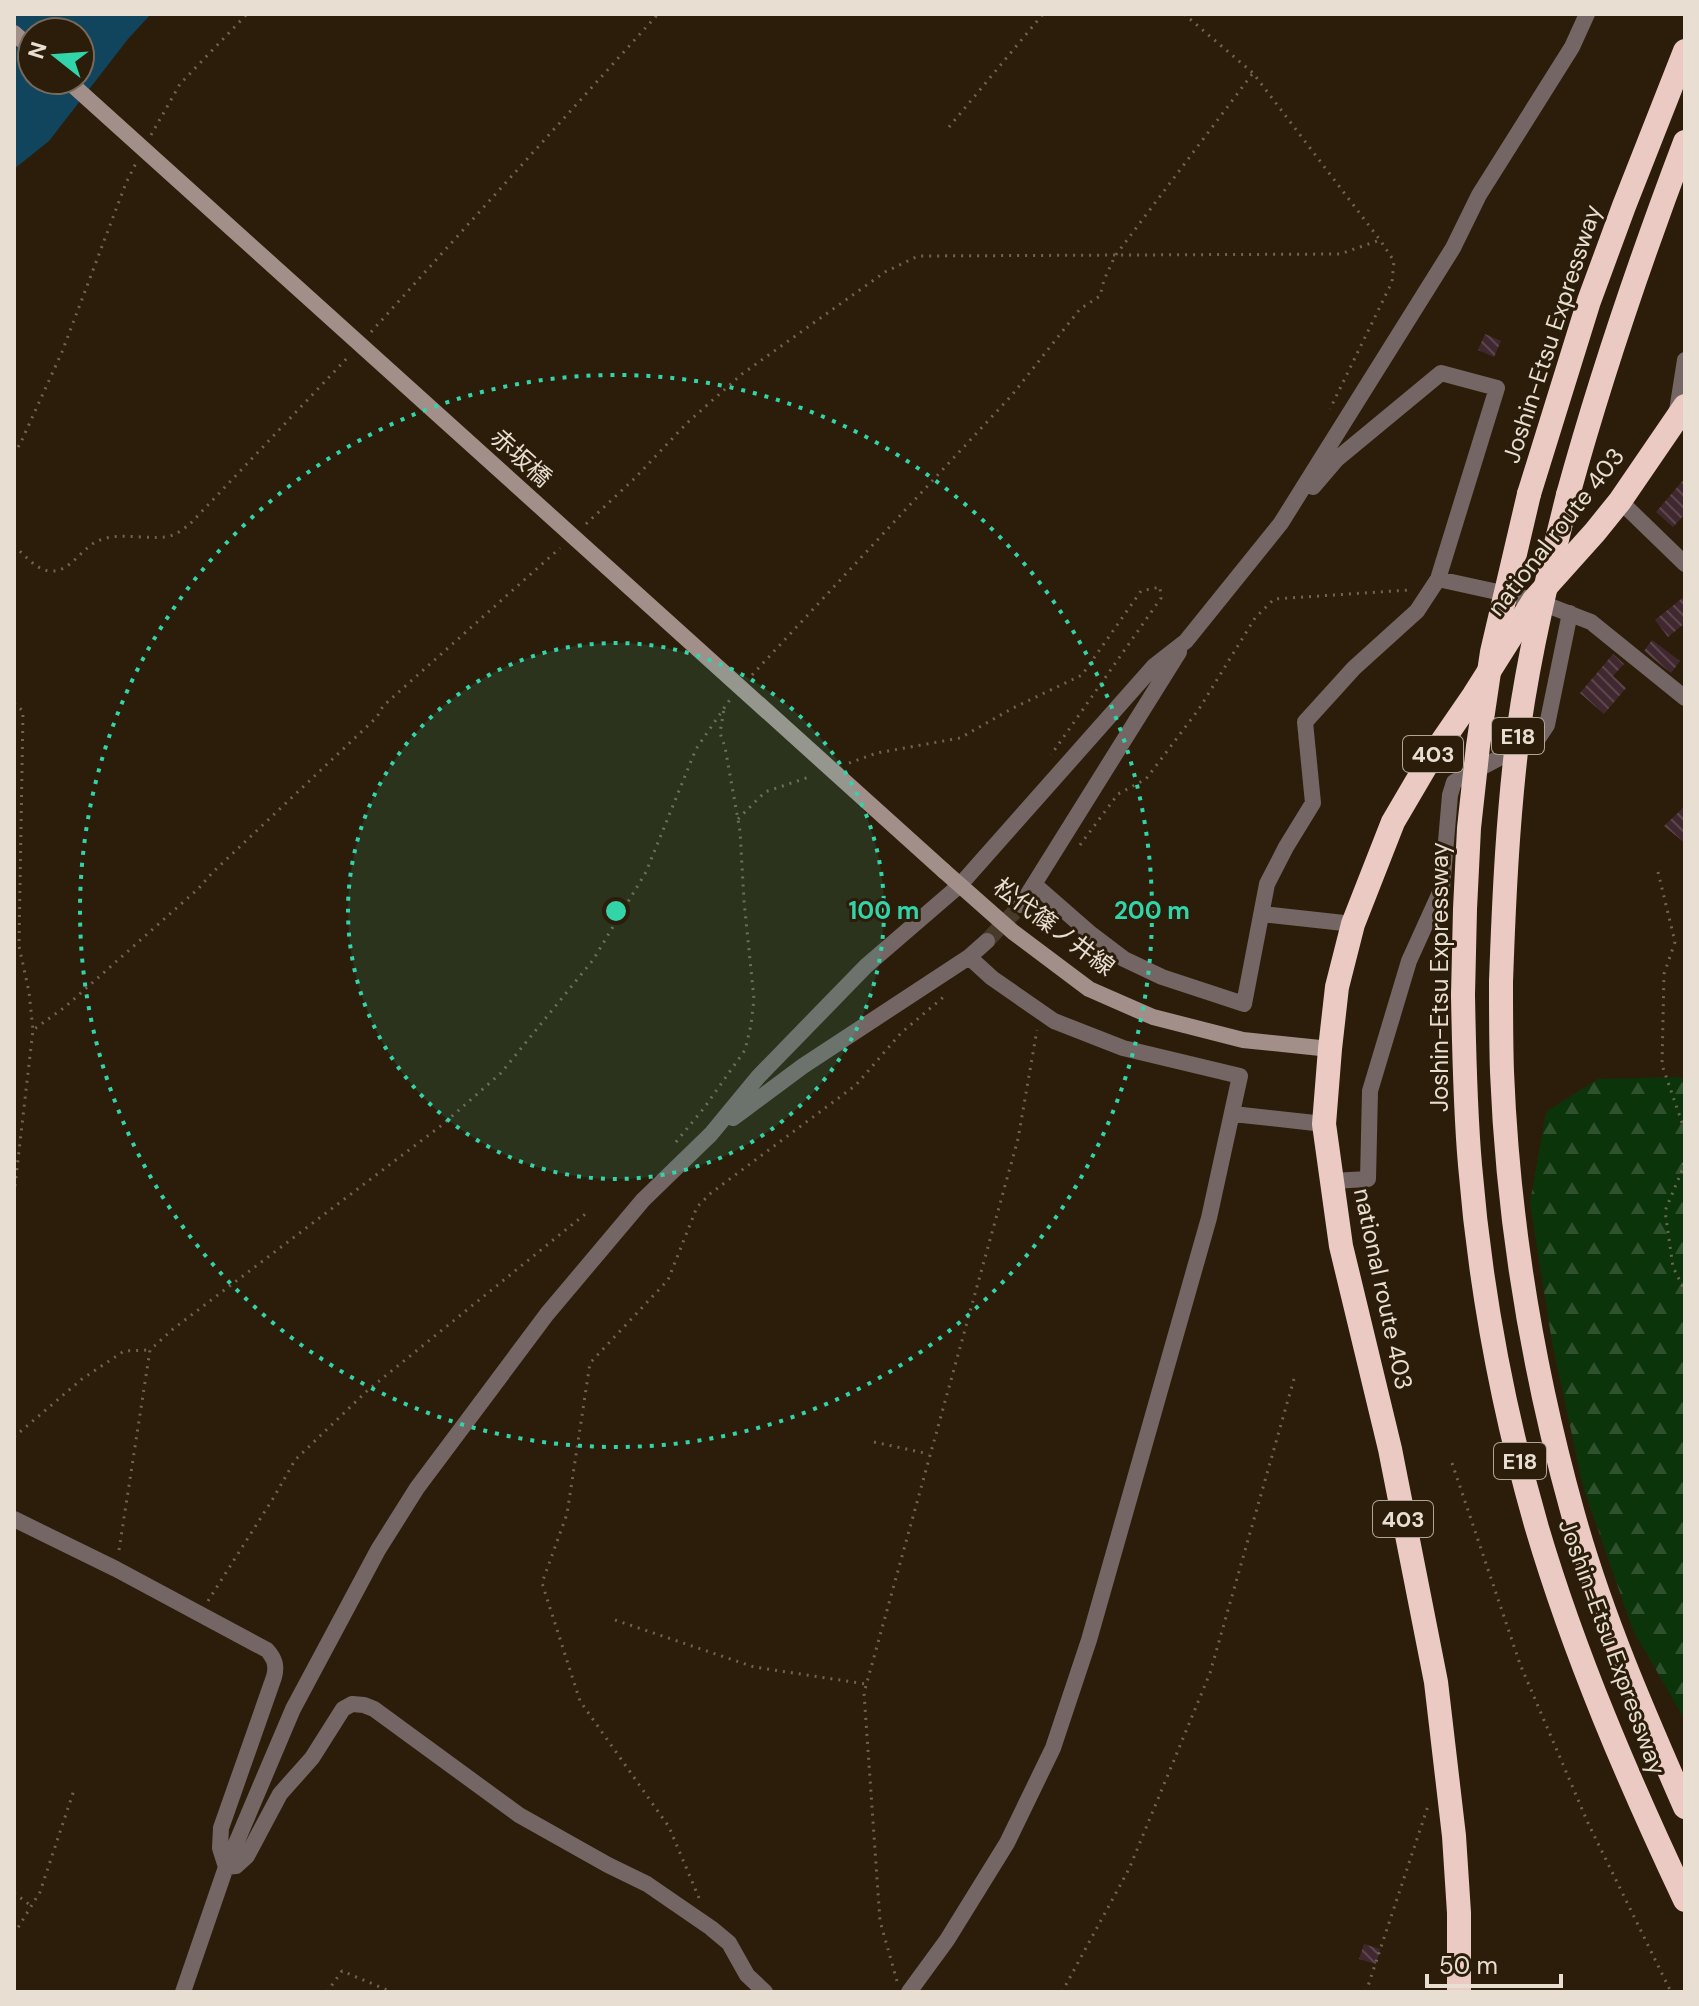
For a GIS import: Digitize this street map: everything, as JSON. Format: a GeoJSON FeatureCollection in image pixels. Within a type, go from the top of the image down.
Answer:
{"type":"FeatureCollection","features":[{"type":"Feature","properties":{"kind":"highway","name":"Joshin-Etsu Expressway"},"geometry":{"type":"LineString","coordinates":[[1685,51],[1589,301],[1529,494],[1492,652],[1478,746],[1468,841],[1463,995],[1469,1151],[1480,1251],[1495,1351],[1516,1445],[1537,1528],[1568,1623],[1605,1721],[1685,1900]]}},
{"type":"Feature","properties":{"kind":"highway","name":"Joshin-Etsu Expressway"},"geometry":{"type":"LineString","coordinates":[[1685,142],[1593,406],[1568,495],[1533,647],[1509,813],[1501,982],[1502,1073],[1516,1233],[1552,1433],[1573,1516],[1602,1604],[1637,1698],[1685,1807]]}},
{"type":"Feature","properties":{"kind":"highway","name":"national route 403"},"geometry":{"type":"LineString","coordinates":[[1459,1992],[1455,1851],[1436,1682],[1390,1449],[1341,1246],[1324,1124],[1337,987],[1353,924],[1393,822],[1430,759],[1534,600],[1620,501],[1680,412]]}},
{"type":"Feature","properties":{"kind":"main road","name":"赤坂橋"},"geometry":{"type":"LineString","coordinates":[[85,96],[944,871]]}},
{"type":"Feature","properties":{"kind":"main road","name":"松代篠ノ井線"},"geometry":{"type":"LineString","coordinates":[[944,871],[1013,932],[1089,989],[1153,1017],[1243,1040],[1330,1049]]}},
{"type":"Feature","properties":{"kind":"street"},"geometry":{"type":"LineString","coordinates":[[1281,523],[1453,248],[1479,195],[1572,47],[1587,14]]}},
{"type":"Feature","properties":{"kind":"street"},"geometry":{"type":"LineString","coordinates":[[1680,412],[1685,360]]}},
{"type":"Feature","properties":{"kind":"street"},"geometry":{"type":"LineString","coordinates":[[1021,905],[1186,641],[1337,459],[1441,373],[1497,388],[1435,584],[1417,611],[1354,668],[1305,722],[1313,803],[1267,884],[1244,1004],[1162,977],[1124,959],[1035,885]]}},
{"type":"Feature","properties":{"kind":"street"},"geometry":{"type":"LineString","coordinates":[[1620,501],[1685,564]]}},
{"type":"Feature","properties":{"kind":"street"},"geometry":{"type":"LineString","coordinates":[[1435,584],[1534,600],[1591,622],[1685,698]]}},
{"type":"Feature","properties":{"kind":"street"},"geometry":{"type":"LineString","coordinates":[[1332,1181],[1368,1179],[1370,1091],[1409,961],[1442,888],[1450,795],[1454,782],[1539,737],[1547,725],[1570,613]]}},
{"type":"Feature","properties":{"kind":"street"},"geometry":{"type":"LineString","coordinates":[[183,1992],[226,1867],[293,1709],[378,1550],[417,1488],[556,1302],[643,1200],[711,1134],[758,1077],[866,966],[960,885],[1154,666],[1186,641]]}},
{"type":"Feature","properties":{"kind":"street"},"geometry":{"type":"LineString","coordinates":[[1262,914],[1353,924]]}},
{"type":"Feature","properties":{"kind":"street"},"geometry":{"type":"LineString","coordinates":[[711,1134],[803,1066],[969,957],[987,941]]}},
{"type":"Feature","properties":{"kind":"street"},"geometry":{"type":"LineString","coordinates":[[909,1992],[947,1940],[1007,1843],[1053,1748],[1089,1640],[1205,1233],[1240,1076],[1123,1048],[1054,1021],[992,978],[969,957]]}},
{"type":"Feature","properties":{"kind":"street"},"geometry":{"type":"LineString","coordinates":[[1233,1114],[1324,1124]]}},
{"type":"Feature","properties":{"kind":"street"},"geometry":{"type":"LineString","coordinates":[[14,1519],[116,1569],[267,1650],[275,1663],[274,1677],[221,1828],[220,1848],[226,1867]]}},
{"type":"Feature","properties":{"kind":"street"},"geometry":{"type":"LineString","coordinates":[[226,1867],[236,1866],[247,1856],[280,1794],[312,1758],[343,1709],[352,1704],[364,1705],[374,1709],[519,1815],[647,1884],[711,1928],[729,1943],[747,1975],[765,1992]]}},
{"type":"Feature","properties":{"kind":"path"},"geometry":{"type":"LineString","coordinates":[[147,142],[180,84],[247,14]]}},
{"type":"Feature","properties":{"kind":"path"},"geometry":{"type":"LineString","coordinates":[[949,127],[1043,14]]}},
{"type":"Feature","properties":{"kind":"path"},"geometry":{"type":"LineString","coordinates":[[1184,14],[1253,73],[1394,261],[1392,282],[1327,416]]}},
{"type":"Feature","properties":{"kind":"path"},"geometry":{"type":"LineString","coordinates":[[746,682],[1012,395],[1080,309],[1100,296],[1115,256],[1253,73]]}},
{"type":"Feature","properties":{"kind":"path"},"geometry":{"type":"LineString","coordinates":[[14,454],[62,352],[126,183],[140,156]]}},
{"type":"Feature","properties":{"kind":"path"},"geometry":{"type":"LineString","coordinates":[[1072,856],[1118,794],[1146,779],[1199,709],[1255,618],[1274,599],[1435,584]]}},
{"type":"Feature","properties":{"kind":"path"},"geometry":{"type":"LineString","coordinates":[[849,763],[877,753],[960,738],[1082,675],[1141,591],[1160,587],[1161,598],[1044,765],[1048,786]]}},
{"type":"Feature","properties":{"kind":"path"},"geometry":{"type":"LineString","coordinates":[[116,1569],[150,1350],[173,1329],[442,1125],[501,1073],[593,960],[646,872],[696,749],[735,693]]}},
{"type":"Feature","properties":{"kind":"path"},"geometry":{"type":"LineString","coordinates":[[14,703],[23,711],[19,946],[33,1030]]}},
{"type":"Feature","properties":{"kind":"path"},"geometry":{"type":"LineString","coordinates":[[669,1151],[745,1050],[751,1025],[754,999],[738,819],[720,733],[725,705]]}},
{"type":"Feature","properties":{"kind":"path"},"geometry":{"type":"LineString","coordinates":[[738,819],[765,792],[821,772]]}},
{"type":"Feature","properties":{"kind":"path"},"geometry":{"type":"LineString","coordinates":[[1658,872],[1675,942],[1664,974],[1662,1065],[1685,1131]]}},
{"type":"Feature","properties":{"kind":"path"},"geometry":{"type":"LineString","coordinates":[[711,1928],[669,1827],[580,1701],[542,1583],[567,1514],[590,1363],[668,1280],[697,1207],[711,1193],[856,1085],[901,1033],[946,995]]}},
{"type":"Feature","properties":{"kind":"path"},"geometry":{"type":"LineString","coordinates":[[900,1992],[880,1921],[864,1693],[1018,1139],[1041,1011]]}},
{"type":"Feature","properties":{"kind":"path"},"geometry":{"type":"LineString","coordinates":[[1685,1155],[1683,1168],[1665,1211],[1673,1267],[1685,1291]]}},
{"type":"Feature","properties":{"kind":"path"},"geometry":{"type":"LineString","coordinates":[[203,1616],[208,1602],[295,1460],[368,1390],[589,1211]]}},
{"type":"Feature","properties":{"kind":"path"},"geometry":{"type":"LineString","coordinates":[[14,1437],[82,1379],[124,1351],[150,1350]]}},
{"type":"Feature","properties":{"kind":"path"},"geometry":{"type":"LineString","coordinates":[[1062,1992],[1129,1869],[1210,1673],[1294,1379]]}},
{"type":"Feature","properties":{"kind":"path"},"geometry":{"type":"LineString","coordinates":[[874,1442],[930,1454]]}},
{"type":"Feature","properties":{"kind":"path"},"geometry":{"type":"LineString","coordinates":[[1452,1463],[1520,1664],[1588,1823],[1671,1992]]}},
{"type":"Feature","properties":{"kind":"path"},"geometry":{"type":"LineString","coordinates":[[615,1620],[754,1667],[866,1684]]}},
{"type":"Feature","properties":{"kind":"path"},"geometry":{"type":"LineString","coordinates":[[14,1934],[40,1892],[74,1790]]}},
{"type":"Feature","properties":{"kind":"path"},"geometry":{"type":"LineString","coordinates":[[1366,1992],[1432,1800]]}},
{"type":"Feature","properties":{"kind":"path"},"geometry":{"type":"LineString","coordinates":[[14,1893],[31,1906]]}},
{"type":"Feature","properties":{"kind":"path"},"geometry":{"type":"LineString","coordinates":[[327,1992],[342,1971],[392,1992]]}},
{"type":"Feature","properties":{"kind":"green space"},"geometry":{"type":"Polygon","coordinates":[[[1679,1077],[1685,1081],[1685,1720],[1633,1630],[1583,1486],[1552,1342],[1530,1203],[1546,1112],[1598,1079],[1679,1077]]]}},
{"type":"Feature","properties":{"kind":"water"},"geometry":{"type":"Polygon","coordinates":[[[14,14],[151,14],[96,80],[96,16],[16,16],[16,96],[84,96],[49,141],[14,169],[14,14]]]}},
{"type":"Feature","properties":{"kind":"building"},"geometry":{"type":"Polygon","coordinates":[[[1485,334],[1501,341],[1494,357],[1478,350],[1485,334]]]}},
{"type":"Feature","properties":{"kind":"building"},"geometry":{"type":"Polygon","coordinates":[[[1685,478],[1685,514],[1673,527],[1656,512],[1685,478]]]}},
{"type":"Feature","properties":{"kind":"building"},"geometry":{"type":"Polygon","coordinates":[[[1685,596],[1685,623],[1668,637],[1655,620],[1685,596]]]}},
{"type":"Feature","properties":{"kind":"building"},"geometry":{"type":"Polygon","coordinates":[[[1652,640],[1680,661],[1671,673],[1644,651],[1652,640]]]}},
{"type":"Feature","properties":{"kind":"building"},"geometry":{"type":"Polygon","coordinates":[[[1613,654],[1624,664],[1613,676],[1626,688],[1604,714],[1580,693],[1613,654]]]}},
{"type":"Feature","properties":{"kind":"building"},"geometry":{"type":"Polygon","coordinates":[[[1685,806],[1685,843],[1664,826],[1685,806]]]}},
{"type":"Feature","properties":{"kind":"building"},"geometry":{"type":"Polygon","coordinates":[[[1364,1944],[1380,1949],[1376,1964],[1359,1959],[1364,1944]]]}},
{"type":"Feature","properties":{"kind":"tunnel"},"geometry":{"type":"LineString","coordinates":[[987,941],[1021,905]]}}]}
